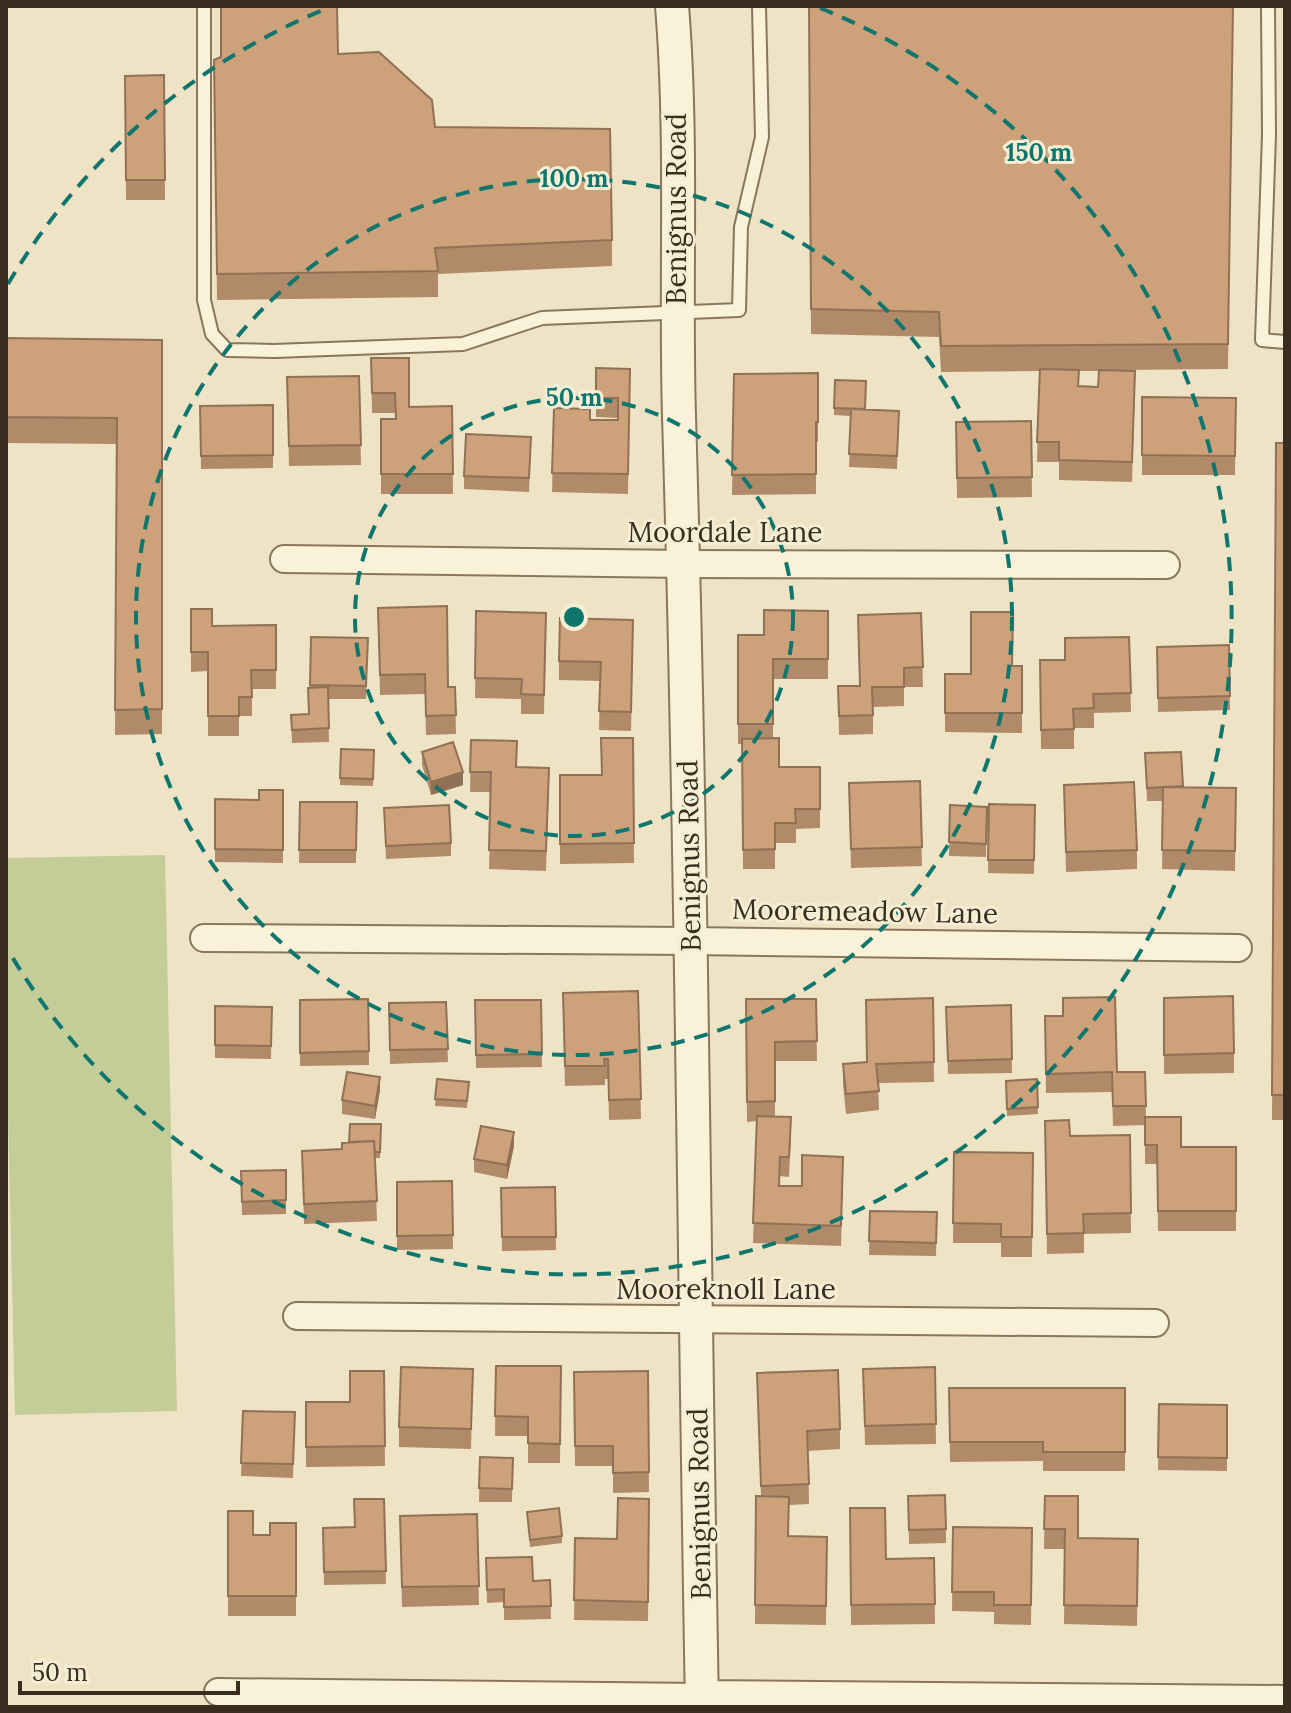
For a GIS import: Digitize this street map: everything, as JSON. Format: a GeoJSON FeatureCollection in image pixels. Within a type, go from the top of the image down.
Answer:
{"type":"FeatureCollection","features":[{"type":"Feature","properties":{"kind":"street","name":"Benignus Road"},"geometry":{"type":"LineString","coordinates":[[672,6],[677,139],[676,312],[684,564],[702,1702]]}},
{"type":"Feature","properties":{"kind":"street","name":"Moordale Lane"},"geometry":{"type":"LineString","coordinates":[[284,559],[1166,565]]}},
{"type":"Feature","properties":{"kind":"street","name":"Mooremeadow Lane"},"geometry":{"type":"LineString","coordinates":[[204,938],[1238,948]]}},
{"type":"Feature","properties":{"kind":"street","name":"Mooreknoll Lane"},"geometry":{"type":"LineString","coordinates":[[297,1316],[1155,1323]]}},
{"type":"Feature","properties":{"kind":"street"},"geometry":{"type":"LineString","coordinates":[[218,1692],[702,1702],[1264,1704]]}},
{"type":"Feature","properties":{"kind":"lane"},"geometry":{"type":"LineString","coordinates":[[204,6],[204,300],[212,334],[227,350],[274,351],[463,344],[542,318],[739,310],[741,227],[762,137],[759,6]]}},
{"type":"Feature","properties":{"kind":"lane"},"geometry":{"type":"LineString","coordinates":[[1268,6],[1269,135],[1262,340],[1285,342]]}},
{"type":"Feature","properties":{"kind":"green space"},"geometry":{"type":"Polygon","coordinates":[[[165,855],[177,1411],[15,1415],[6,1032],[6,858],[165,855]]]}},
{"type":"Feature","properties":{"kind":"building"},"geometry":{"type":"Polygon","coordinates":[[[221,6],[337,6],[338,54],[379,52],[432,100],[435,127],[610,129],[612,240],[435,248],[438,271],[217,274],[214,60],[221,57],[221,6]]]}},
{"type":"Feature","properties":{"kind":"building"},"geometry":{"type":"Polygon","coordinates":[[[809,6],[1233,6],[1228,344],[941,346],[939,312],[811,309],[809,6]]]}},
{"type":"Feature","properties":{"kind":"building"},"geometry":{"type":"Polygon","coordinates":[[[164,75],[165,180],[126,180],[125,76],[164,75]]]}},
{"type":"Feature","properties":{"kind":"building"},"geometry":{"type":"Polygon","coordinates":[[[6,338],[162,340],[162,709],[115,710],[117,418],[6,417],[6,338]]]}},
{"type":"Feature","properties":{"kind":"building"},"geometry":{"type":"Polygon","coordinates":[[[371,358],[409,358],[409,407],[452,406],[453,474],[381,474],[381,419],[396,419],[395,393],[372,393],[371,358]]]}},
{"type":"Feature","properties":{"kind":"building"},"geometry":{"type":"Polygon","coordinates":[[[596,368],[630,369],[628,474],[552,473],[554,408],[590,409],[590,420],[618,420],[618,398],[596,398],[596,368]]]}},
{"type":"Feature","properties":{"kind":"building"},"geometry":{"type":"Polygon","coordinates":[[[1040,369],[1079,370],[1078,386],[1098,387],[1099,370],[1135,371],[1132,462],[1059,460],[1059,442],[1037,442],[1040,369]]]}},
{"type":"Feature","properties":{"kind":"building"},"geometry":{"type":"Polygon","coordinates":[[[818,373],[816,474],[732,475],[734,374],[818,373]]]}},
{"type":"Feature","properties":{"kind":"building"},"geometry":{"type":"Polygon","coordinates":[[[359,376],[361,445],[289,446],[287,377],[359,376]]]}},
{"type":"Feature","properties":{"kind":"building"},"geometry":{"type":"Polygon","coordinates":[[[835,380],[866,381],[865,409],[834,408],[835,380]]]}},
{"type":"Feature","properties":{"kind":"building"},"geometry":{"type":"Polygon","coordinates":[[[1142,397],[1236,398],[1235,456],[1142,455],[1142,397]]]}},
{"type":"Feature","properties":{"kind":"building"},"geometry":{"type":"Polygon","coordinates":[[[273,405],[273,455],[201,456],[200,406],[273,405]]]}},
{"type":"Feature","properties":{"kind":"building"},"geometry":{"type":"Polygon","coordinates":[[[851,409],[899,411],[897,456],[849,454],[851,409]]]}},
{"type":"Feature","properties":{"kind":"building"},"geometry":{"type":"Polygon","coordinates":[[[1031,421],[1032,477],[957,478],[956,422],[1031,421]]]}},
{"type":"Feature","properties":{"kind":"building"},"geometry":{"type":"Polygon","coordinates":[[[466,434],[531,437],[529,478],[464,476],[466,434]]]}},
{"type":"Feature","properties":{"kind":"building"},"geometry":{"type":"Polygon","coordinates":[[[1276,443],[1285,443],[1285,1095],[1272,1095],[1276,443]]]}},
{"type":"Feature","properties":{"kind":"building"},"geometry":{"type":"Polygon","coordinates":[[[447,606],[448,687],[455,687],[456,715],[426,716],[425,674],[380,675],[378,608],[447,606]]]}},
{"type":"Feature","properties":{"kind":"building"},"geometry":{"type":"Polygon","coordinates":[[[191,609],[212,609],[212,626],[276,625],[276,670],[251,670],[252,697],[239,697],[239,716],[208,716],[208,652],[191,652],[191,609]]]}},
{"type":"Feature","properties":{"kind":"building"},"geometry":{"type":"Polygon","coordinates":[[[764,610],[828,611],[828,659],[773,659],[773,724],[738,724],[738,635],[764,635],[764,610]]]}},
{"type":"Feature","properties":{"kind":"building"},"geometry":{"type":"Polygon","coordinates":[[[476,611],[546,613],[544,695],[521,694],[522,679],[475,678],[476,611]]]}},
{"type":"Feature","properties":{"kind":"building"},"geometry":{"type":"Polygon","coordinates":[[[971,612],[1013,612],[1012,666],[1022,666],[1022,713],[945,713],[945,674],[971,674],[971,612]]]}},
{"type":"Feature","properties":{"kind":"building"},"geometry":{"type":"Polygon","coordinates":[[[921,613],[923,667],[904,668],[904,687],[872,687],[873,715],[839,716],[838,686],[860,686],[858,615],[921,613]]]}},
{"type":"Feature","properties":{"kind":"building"},"geometry":{"type":"Polygon","coordinates":[[[560,618],[633,620],[631,712],[599,711],[601,662],[559,661],[560,618]]]}},
{"type":"Feature","properties":{"kind":"building"},"geometry":{"type":"Polygon","coordinates":[[[311,637],[368,638],[366,686],[310,685],[311,637]]]}},
{"type":"Feature","properties":{"kind":"building"},"geometry":{"type":"Polygon","coordinates":[[[1129,637],[1131,693],[1093,694],[1094,708],[1073,709],[1074,729],[1041,730],[1040,660],[1065,660],[1065,638],[1129,637]]]}},
{"type":"Feature","properties":{"kind":"building"},"geometry":{"type":"Polygon","coordinates":[[[1229,645],[1230,696],[1158,698],[1157,647],[1229,645]]]}},
{"type":"Feature","properties":{"kind":"building"},"geometry":{"type":"Polygon","coordinates":[[[328,687],[329,728],[292,730],[291,715],[309,714],[308,688],[328,687]]]}},
{"type":"Feature","properties":{"kind":"building"},"geometry":{"type":"Polygon","coordinates":[[[601,738],[633,738],[634,843],[560,844],[560,775],[602,775],[601,738]]]}},
{"type":"Feature","properties":{"kind":"building"},"geometry":{"type":"Polygon","coordinates":[[[779,738],[779,767],[820,767],[820,809],[795,809],[796,823],[775,823],[775,849],[743,850],[742,739],[779,738]]]}},
{"type":"Feature","properties":{"kind":"building"},"geometry":{"type":"Polygon","coordinates":[[[471,740],[517,741],[516,767],[549,768],[546,851],[489,850],[491,772],[470,772],[471,740]]]}},
{"type":"Feature","properties":{"kind":"building"},"geometry":{"type":"Polygon","coordinates":[[[453,742],[463,772],[431,782],[422,752],[453,742]]]}},
{"type":"Feature","properties":{"kind":"building"},"geometry":{"type":"Polygon","coordinates":[[[341,749],[374,750],[373,779],[340,778],[341,749]]]}},
{"type":"Feature","properties":{"kind":"building"},"geometry":{"type":"Polygon","coordinates":[[[1181,752],[1183,786],[1147,788],[1145,753],[1181,752]]]}},
{"type":"Feature","properties":{"kind":"building"},"geometry":{"type":"Polygon","coordinates":[[[920,781],[922,847],[851,849],[849,783],[920,781]]]}},
{"type":"Feature","properties":{"kind":"building"},"geometry":{"type":"Polygon","coordinates":[[[1134,782],[1137,850],[1066,852],[1064,785],[1134,782]]]}},
{"type":"Feature","properties":{"kind":"building"},"geometry":{"type":"Polygon","coordinates":[[[1163,787],[1236,788],[1235,851],[1162,850],[1163,787]]]}},
{"type":"Feature","properties":{"kind":"building"},"geometry":{"type":"Polygon","coordinates":[[[259,790],[283,790],[283,850],[215,849],[215,799],[259,800],[259,790]]]}},
{"type":"Feature","properties":{"kind":"building"},"geometry":{"type":"Polygon","coordinates":[[[300,802],[357,802],[356,850],[299,850],[300,802]]]}},
{"type":"Feature","properties":{"kind":"building"},"geometry":{"type":"Polygon","coordinates":[[[989,804],[1035,805],[1034,860],[988,860],[989,804]]]}},
{"type":"Feature","properties":{"kind":"building"},"geometry":{"type":"Polygon","coordinates":[[[449,805],[451,843],[386,846],[384,808],[449,805]]]}},
{"type":"Feature","properties":{"kind":"building"},"geometry":{"type":"Polygon","coordinates":[[[950,805],[987,807],[986,844],[949,842],[950,805]]]}},
{"type":"Feature","properties":{"kind":"building"},"geometry":{"type":"Polygon","coordinates":[[[638,991],[641,1099],[609,1100],[608,1059],[604,1059],[605,1066],[565,1066],[563,993],[638,991]]]}},
{"type":"Feature","properties":{"kind":"building"},"geometry":{"type":"Polygon","coordinates":[[[1233,996],[1234,1053],[1164,1055],[1164,998],[1233,996]]]}},
{"type":"Feature","properties":{"kind":"building"},"geometry":{"type":"Polygon","coordinates":[[[1115,997],[1117,1072],[1145,1072],[1146,1106],[1113,1106],[1112,1072],[1046,1074],[1045,1016],[1063,1016],[1063,998],[1115,997]]]}},
{"type":"Feature","properties":{"kind":"building"},"geometry":{"type":"Polygon","coordinates":[[[933,998],[934,1062],[876,1064],[879,1091],[846,1094],[843,1064],[867,1062],[866,1000],[933,998]]]}},
{"type":"Feature","properties":{"kind":"building"},"geometry":{"type":"Polygon","coordinates":[[[368,999],[369,1051],[300,1053],[300,1000],[368,999]]]}},
{"type":"Feature","properties":{"kind":"building"},"geometry":{"type":"Polygon","coordinates":[[[746,999],[816,999],[817,1041],[775,1042],[775,1101],[747,1102],[746,999]]]}},
{"type":"Feature","properties":{"kind":"building"},"geometry":{"type":"Polygon","coordinates":[[[475,1000],[541,1000],[542,1054],[476,1055],[475,1000]]]}},
{"type":"Feature","properties":{"kind":"building"},"geometry":{"type":"Polygon","coordinates":[[[446,1002],[448,1049],[390,1050],[389,1003],[446,1002]]]}},
{"type":"Feature","properties":{"kind":"building"},"geometry":{"type":"Polygon","coordinates":[[[1011,1005],[1012,1059],[948,1061],[946,1007],[1011,1005]]]}},
{"type":"Feature","properties":{"kind":"building"},"geometry":{"type":"Polygon","coordinates":[[[215,1006],[272,1007],[271,1046],[215,1045],[215,1006]]]}},
{"type":"Feature","properties":{"kind":"building"},"geometry":{"type":"Polygon","coordinates":[[[347,1072],[380,1077],[375,1106],[342,1100],[347,1072]]]}},
{"type":"Feature","properties":{"kind":"building"},"geometry":{"type":"Polygon","coordinates":[[[437,1079],[469,1082],[467,1101],[435,1099],[437,1079]]]}},
{"type":"Feature","properties":{"kind":"building"},"geometry":{"type":"Polygon","coordinates":[[[1037,1079],[1038,1107],[1007,1109],[1006,1081],[1037,1079]]]}},
{"type":"Feature","properties":{"kind":"building"},"geometry":{"type":"Polygon","coordinates":[[[757,1116],[791,1117],[789,1157],[780,1157],[779,1186],[802,1186],[802,1155],[843,1157],[841,1226],[753,1223],[757,1116]]]}},
{"type":"Feature","properties":{"kind":"building"},"geometry":{"type":"Polygon","coordinates":[[[1145,1117],[1181,1117],[1181,1147],[1236,1147],[1236,1211],[1158,1211],[1157,1145],[1145,1145],[1145,1117]]]}},
{"type":"Feature","properties":{"kind":"building"},"geometry":{"type":"Polygon","coordinates":[[[1069,1120],[1070,1136],[1130,1135],[1131,1213],[1083,1214],[1084,1233],[1047,1234],[1045,1121],[1069,1120]]]}},
{"type":"Feature","properties":{"kind":"building"},"geometry":{"type":"Polygon","coordinates":[[[350,1124],[381,1124],[380,1152],[375,1152],[374,1141],[349,1142],[350,1124]]]}},
{"type":"Feature","properties":{"kind":"building"},"geometry":{"type":"Polygon","coordinates":[[[481,1126],[514,1132],[507,1165],[474,1159],[481,1126]]]}},
{"type":"Feature","properties":{"kind":"building"},"geometry":{"type":"Polygon","coordinates":[[[374,1141],[377,1201],[304,1204],[302,1151],[342,1149],[342,1143],[374,1141]]]}},
{"type":"Feature","properties":{"kind":"building"},"geometry":{"type":"Polygon","coordinates":[[[954,1152],[1033,1153],[1032,1237],[1001,1237],[1001,1224],[953,1223],[954,1152]]]}},
{"type":"Feature","properties":{"kind":"building"},"geometry":{"type":"Polygon","coordinates":[[[286,1170],[286,1200],[242,1202],[241,1171],[286,1170]]]}},
{"type":"Feature","properties":{"kind":"building"},"geometry":{"type":"Polygon","coordinates":[[[452,1181],[453,1235],[397,1236],[397,1182],[452,1181]]]}},
{"type":"Feature","properties":{"kind":"building"},"geometry":{"type":"Polygon","coordinates":[[[555,1187],[556,1237],[502,1237],[501,1188],[555,1187]]]}},
{"type":"Feature","properties":{"kind":"building"},"geometry":{"type":"Polygon","coordinates":[[[870,1211],[937,1212],[936,1243],[869,1241],[870,1211]]]}},
{"type":"Feature","properties":{"kind":"building"},"geometry":{"type":"Polygon","coordinates":[[[496,1366],[561,1366],[560,1444],[528,1443],[528,1417],[495,1416],[496,1366]]]}},
{"type":"Feature","properties":{"kind":"building"},"geometry":{"type":"Polygon","coordinates":[[[401,1367],[473,1369],[471,1429],[399,1427],[401,1367]]]}},
{"type":"Feature","properties":{"kind":"building"},"geometry":{"type":"Polygon","coordinates":[[[935,1367],[936,1424],[865,1426],[863,1369],[935,1367]]]}},
{"type":"Feature","properties":{"kind":"building"},"geometry":{"type":"Polygon","coordinates":[[[838,1370],[840,1429],[807,1431],[809,1484],[761,1486],[757,1373],[838,1370]]]}},
{"type":"Feature","properties":{"kind":"building"},"geometry":{"type":"Polygon","coordinates":[[[350,1371],[384,1371],[385,1446],[306,1447],[306,1402],[350,1402],[350,1371]]]}},
{"type":"Feature","properties":{"kind":"building"},"geometry":{"type":"Polygon","coordinates":[[[648,1371],[649,1472],[613,1473],[613,1446],[575,1446],[574,1372],[648,1371]]]}},
{"type":"Feature","properties":{"kind":"building"},"geometry":{"type":"Polygon","coordinates":[[[949,1388],[1125,1388],[1125,1452],[1043,1452],[1043,1442],[950,1442],[949,1388]]]}},
{"type":"Feature","properties":{"kind":"building"},"geometry":{"type":"Polygon","coordinates":[[[1159,1404],[1227,1405],[1227,1458],[1158,1457],[1159,1404]]]}},
{"type":"Feature","properties":{"kind":"building"},"geometry":{"type":"Polygon","coordinates":[[[243,1411],[295,1412],[293,1464],[241,1463],[243,1411]]]}},
{"type":"Feature","properties":{"kind":"building"},"geometry":{"type":"Polygon","coordinates":[[[480,1457],[513,1458],[512,1489],[479,1488],[480,1457]]]}},
{"type":"Feature","properties":{"kind":"building"},"geometry":{"type":"Polygon","coordinates":[[[945,1495],[946,1529],[909,1530],[908,1496],[945,1495]]]}},
{"type":"Feature","properties":{"kind":"building"},"geometry":{"type":"Polygon","coordinates":[[[756,1496],[789,1497],[788,1536],[827,1537],[826,1606],[755,1605],[756,1496]]]}},
{"type":"Feature","properties":{"kind":"building"},"geometry":{"type":"Polygon","coordinates":[[[1045,1496],[1078,1496],[1078,1538],[1138,1539],[1137,1606],[1064,1605],[1065,1529],[1044,1529],[1045,1496]]]}},
{"type":"Feature","properties":{"kind":"building"},"geometry":{"type":"Polygon","coordinates":[[[618,1498],[649,1499],[648,1602],[574,1600],[575,1538],[617,1539],[618,1498]]]}},
{"type":"Feature","properties":{"kind":"building"},"geometry":{"type":"Polygon","coordinates":[[[354,1499],[384,1499],[386,1571],[324,1572],[323,1528],[355,1527],[354,1499]]]}},
{"type":"Feature","properties":{"kind":"building"},"geometry":{"type":"Polygon","coordinates":[[[559,1508],[562,1536],[530,1540],[527,1512],[559,1508]]]}},
{"type":"Feature","properties":{"kind":"building"},"geometry":{"type":"Polygon","coordinates":[[[850,1508],[885,1508],[886,1559],[934,1558],[935,1604],[851,1605],[850,1508]]]}},
{"type":"Feature","properties":{"kind":"building"},"geometry":{"type":"Polygon","coordinates":[[[228,1511],[253,1511],[253,1535],[270,1535],[270,1523],[296,1523],[296,1596],[228,1596],[228,1511]]]}},
{"type":"Feature","properties":{"kind":"building"},"geometry":{"type":"Polygon","coordinates":[[[477,1514],[479,1586],[402,1587],[400,1516],[477,1514]]]}},
{"type":"Feature","properties":{"kind":"building"},"geometry":{"type":"Polygon","coordinates":[[[953,1527],[1032,1528],[1031,1605],[994,1605],[994,1592],[952,1592],[953,1527]]]}},
{"type":"Feature","properties":{"kind":"building"},"geometry":{"type":"Polygon","coordinates":[[[532,1557],[533,1581],[550,1580],[551,1606],[504,1607],[504,1589],[487,1590],[486,1558],[532,1557]]]}}]}
